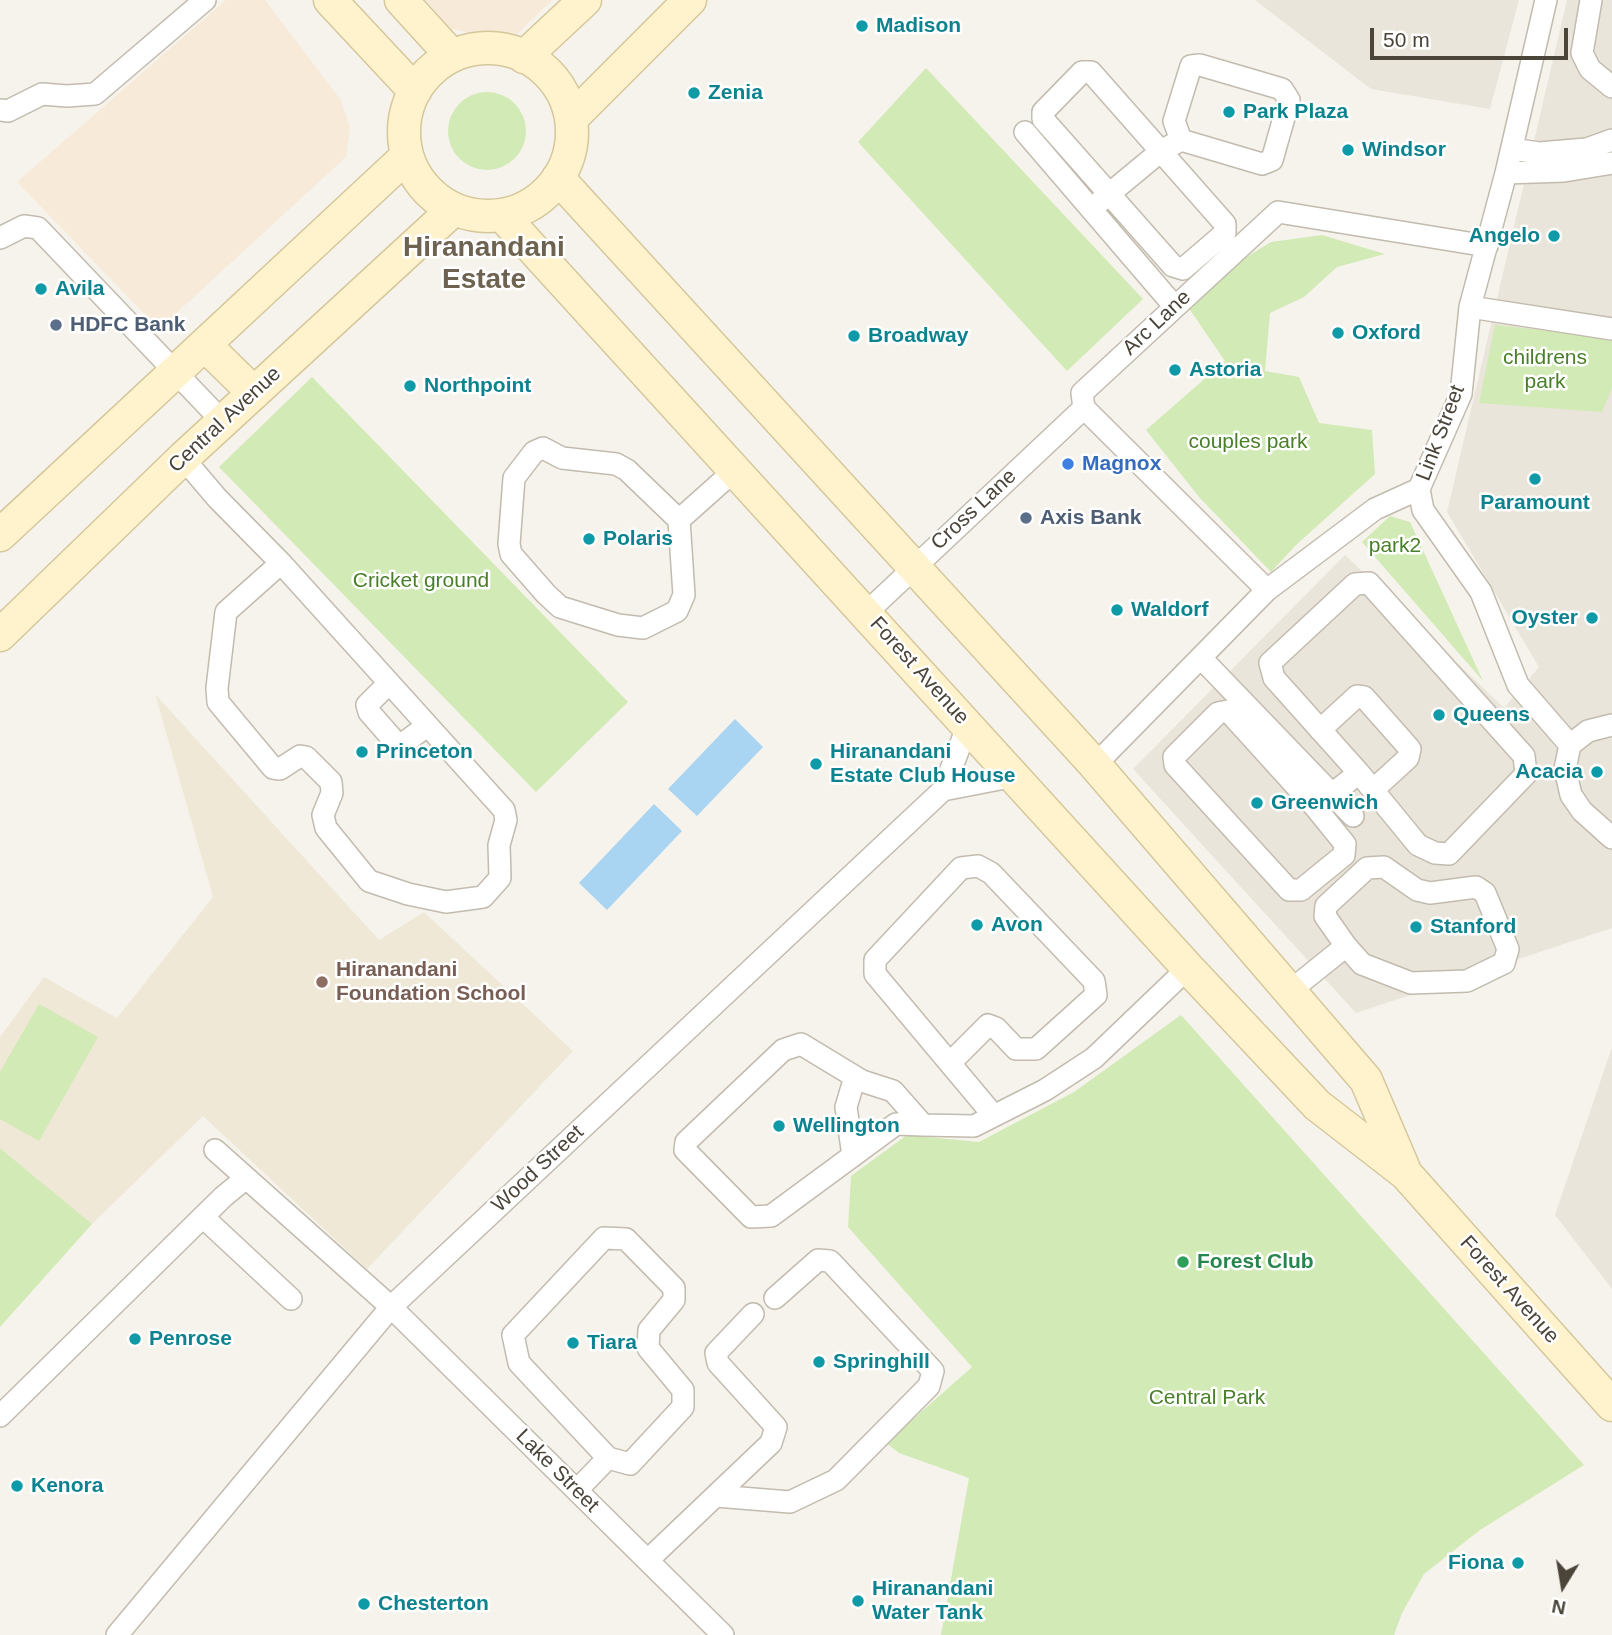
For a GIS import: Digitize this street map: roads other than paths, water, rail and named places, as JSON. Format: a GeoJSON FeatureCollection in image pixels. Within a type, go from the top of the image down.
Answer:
{"type":"FeatureCollection","features":[{"type":"Feature","properties":{"kind":"street"},"geometry":{"type":"LineString","coordinates":[[0,110],[8,111],[42,94],[94,94],[205,0]]}},
{"type":"Feature","properties":{"kind":"street"},"geometry":{"type":"LineString","coordinates":[[330,0],[415,91]]}},
{"type":"Feature","properties":{"kind":"street"},"geometry":{"type":"LineString","coordinates":[[401,0],[452,57]]}},
{"type":"Feature","properties":{"kind":"street"},"geometry":{"type":"LineString","coordinates":[[524,57],[585,0]]}},
{"type":"Feature","properties":{"kind":"street"},"geometry":{"type":"LineString","coordinates":[[571,119],[690,0]]}},
{"type":"Feature","properties":{"kind":"street","name":"Link Street"},"geometry":{"type":"LineString","coordinates":[[1095,765],[1267,590],[1375,509],[1419,489],[1461,394],[1470,307],[1512,149],[1546,0]]}},
{"type":"Feature","properties":{"kind":"street"},"geometry":{"type":"LineString","coordinates":[[1591,0],[1582,53],[1590,69],[1612,87]]}},
{"type":"Feature","properties":{"kind":"street"},"geometry":{"type":"LineString","coordinates":[[488,49],[524,57],[541,68],[555,82],[571,119],[571,144],[558,178],[544,195],[524,208],[502,215],[478,215],[454,209],[438,200],[414,173],[407,156],[404,122],[415,91],[438,65],[470,51],[488,49]]}},
{"type":"Feature","properties":{"kind":"street"},"geometry":{"type":"LineString","coordinates":[[1091,209],[1161,151],[1181,140],[1262,164],[1272,160],[1289,100],[1282,89],[1200,65],[1191,66],[1174,121],[1181,140]]}},
{"type":"Feature","properties":{"kind":"street"},"geometry":{"type":"LineString","coordinates":[[1082,72],[1091,72],[1225,224],[1225,233],[1183,269],[1173,266],[1110,194],[1043,119],[1043,112],[1082,72]]}},
{"type":"Feature","properties":{"kind":"street"},"geometry":{"type":"LineString","coordinates":[[1025,132],[1175,307]]}},
{"type":"Feature","properties":{"kind":"street"},"geometry":{"type":"LineString","coordinates":[[1512,149],[1539,153],[1587,149],[1612,140]]}},
{"type":"Feature","properties":{"kind":"street"},"geometry":{"type":"LineString","coordinates":[[2,530],[177,372],[407,156]]}},
{"type":"Feature","properties":{"kind":"street"},"geometry":{"type":"LineString","coordinates":[[1506,173],[1564,172],[1612,163]]}},
{"type":"Feature","properties":{"kind":"street","name":"Forest Avenue"},"geometry":{"type":"LineString","coordinates":[[558,178],[1095,765],[1366,1080],[1406,1174]]}},
{"type":"Feature","properties":{"kind":"street","name":"Central Avenue"},"geometry":{"type":"LineString","coordinates":[[0,635],[183,458],[454,209]]}},
{"type":"Feature","properties":{"kind":"street","name":"Arc Lane"},"geometry":{"type":"LineString","coordinates":[[1084,408],[1082,393],[1278,212],[1487,247]]}},
{"type":"Feature","properties":{"kind":"street","name":"Forest Avenue"},"geometry":{"type":"LineString","coordinates":[[502,215],[1188,968],[1317,1105],[1406,1174],[1612,1405]]}},
{"type":"Feature","properties":{"kind":"street"},"geometry":{"type":"LineString","coordinates":[[0,237],[24,226],[38,228],[223,422]]}},
{"type":"Feature","properties":{"kind":"street"},"geometry":{"type":"LineString","coordinates":[[1470,307],[1612,329]]}},
{"type":"Feature","properties":{"kind":"street"},"geometry":{"type":"LineString","coordinates":[[205,345],[254,393]]}},
{"type":"Feature","properties":{"kind":"street"},"geometry":{"type":"LineString","coordinates":[[1084,408],[1267,590]]}},
{"type":"Feature","properties":{"kind":"street","name":"Cross Lane"},"geometry":{"type":"LineString","coordinates":[[866,613],[1084,408]]}},
{"type":"Feature","properties":{"kind":"street"},"geometry":{"type":"LineString","coordinates":[[543,448],[562,458],[616,464],[627,470],[679,520],[684,595],[677,611],[643,628],[618,625],[560,607],[512,554],[509,544],[513,478],[534,452],[543,448]]}},
{"type":"Feature","properties":{"kind":"street"},"geometry":{"type":"LineString","coordinates":[[183,458],[217,498],[281,563],[504,810],[506,820],[499,845],[500,877],[483,897],[446,902],[408,894],[369,881],[326,828],[323,816],[332,793],[331,782],[306,757],[300,756],[280,769],[273,768],[218,702],[217,688],[226,612],[281,563]]}},
{"type":"Feature","properties":{"kind":"street"},"geometry":{"type":"LineString","coordinates":[[679,520],[735,470]]}},
{"type":"Feature","properties":{"kind":"street"},"geometry":{"type":"LineString","coordinates":[[1419,489],[1423,510],[1481,592],[1518,685],[1570,745]]}},
{"type":"Feature","properties":{"kind":"street"},"geometry":{"type":"LineString","coordinates":[[1369,583],[1524,756],[1526,774],[1449,854],[1435,853],[1418,845],[1359,773],[1274,678],[1270,663],[1355,584],[1369,583]]}},
{"type":"Feature","properties":{"kind":"street"},"geometry":{"type":"LineString","coordinates":[[1201,658],[1353,817]]}},
{"type":"Feature","properties":{"kind":"street"},"geometry":{"type":"LineString","coordinates":[[389,683],[367,705],[369,712],[397,744],[405,742],[427,726]]}},
{"type":"Feature","properties":{"kind":"street"},"geometry":{"type":"LineString","coordinates":[[1320,730],[1357,696],[1364,697],[1410,749],[1408,758],[1373,790]]}},
{"type":"Feature","properties":{"kind":"street"},"geometry":{"type":"LineString","coordinates":[[1228,711],[1315,807],[1345,844],[1344,855],[1301,890],[1290,890],[1175,765],[1174,757],[1218,713],[1228,711]]}},
{"type":"Feature","properties":{"kind":"street"},"geometry":{"type":"LineString","coordinates":[[943,790],[968,724]]}},
{"type":"Feature","properties":{"kind":"street"},"geometry":{"type":"LineString","coordinates":[[1612,725],[1588,731],[1570,745],[1565,769],[1571,795],[1582,811],[1612,838]]}},
{"type":"Feature","properties":{"kind":"street"},"geometry":{"type":"LineString","coordinates":[[1315,807],[1359,773]]}},
{"type":"Feature","properties":{"kind":"street"},"geometry":{"type":"LineString","coordinates":[[943,790],[1015,776]]}},
{"type":"Feature","properties":{"kind":"street","name":"Wood Street"},"geometry":{"type":"LineString","coordinates":[[117,1635],[391,1307],[943,790]]}},
{"type":"Feature","properties":{"kind":"street"},"geometry":{"type":"LineString","coordinates":[[951,1062],[988,1025],[996,1028],[1016,1049],[1036,1049],[1096,995],[1094,981],[991,873],[978,866],[961,868],[875,960],[875,974],[994,1116]]}},
{"type":"Feature","properties":{"kind":"street"},"geometry":{"type":"LineString","coordinates":[[1384,867],[1417,890],[1430,892],[1476,887],[1485,893],[1508,949],[1504,963],[1467,981],[1411,983],[1362,964],[1346,946],[1325,916],[1326,906],[1367,868],[1384,867]]}},
{"type":"Feature","properties":{"kind":"street"},"geometry":{"type":"LineString","coordinates":[[1290,991],[1346,946]]}},
{"type":"Feature","properties":{"kind":"street"},"geometry":{"type":"LineString","coordinates":[[923,1125],[893,1091],[855,1077],[801,1044],[783,1050],[686,1142],[685,1150],[751,1217],[771,1216],[896,1124],[923,1125],[974,1126],[1045,1090],[1094,1058],[1188,968]]}},
{"type":"Feature","properties":{"kind":"street"},"geometry":{"type":"LineString","coordinates":[[853,1156],[846,1107],[855,1077]]}},
{"type":"Feature","properties":{"kind":"street","name":"Lake Street"},"geometry":{"type":"LineString","coordinates":[[215,1150],[391,1307],[723,1635]]}},
{"type":"Feature","properties":{"kind":"street"},"geometry":{"type":"LineString","coordinates":[[0,1416],[246,1178]]}},
{"type":"Feature","properties":{"kind":"street"},"geometry":{"type":"LineString","coordinates":[[203,1217],[291,1299]]}},
{"type":"Feature","properties":{"kind":"street"},"geometry":{"type":"LineString","coordinates":[[604,1238],[626,1239],[674,1288],[674,1300],[649,1330],[648,1348],[682,1390],[682,1407],[630,1464],[608,1458],[519,1363],[513,1335],[604,1238]]}},
{"type":"Feature","properties":{"kind":"street"},"geometry":{"type":"LineString","coordinates":[[716,1496],[790,1502],[836,1480],[929,1386],[933,1371],[830,1261],[818,1260],[775,1298]]}},
{"type":"Feature","properties":{"kind":"street"},"geometry":{"type":"LineString","coordinates":[[648,1560],[771,1443],[776,1427],[718,1363],[716,1353],[753,1314]]}},
{"type":"Feature","properties":{"kind":"street"},"geometry":{"type":"LineString","coordinates":[[577,1490],[608,1458]]}},
{"type":"Feature","properties":{"kind":"water"},"geometry":{"type":"Polygon","coordinates":[[[735,719],[763,747],[697,816],[668,789],[735,719]]]}},
{"type":"Feature","properties":{"kind":"water"},"geometry":{"type":"Polygon","coordinates":[[[654,804],[682,831],[607,910],[579,883],[654,804]]]}},
{"type":"Feature","properties":{"kind":"place","name":"Madison"},"geometry":{"type":"Point","coordinates":[862,26]}},
{"type":"Feature","properties":{"kind":"place","name":"Zenia"},"geometry":{"type":"Point","coordinates":[694,93]}},
{"type":"Feature","properties":{"kind":"place","name":"Park Plaza"},"geometry":{"type":"Point","coordinates":[1229,112]}},
{"type":"Feature","properties":{"kind":"place","name":"Windsor"},"geometry":{"type":"Point","coordinates":[1348,150]}},
{"type":"Feature","properties":{"kind":"place","name":"Angelo"},"geometry":{"type":"Point","coordinates":[1554,236]}},
{"type":"Feature","properties":{"kind":"place","name":"Avila"},"geometry":{"type":"Point","coordinates":[41,289]}},
{"type":"Feature","properties":{"kind":"place","name":"HDFC Bank"},"geometry":{"type":"Point","coordinates":[56,325]}},
{"type":"Feature","properties":{"kind":"place","name":"Oxford"},"geometry":{"type":"Point","coordinates":[1338,333]}},
{"type":"Feature","properties":{"kind":"place","name":"Broadway"},"geometry":{"type":"Point","coordinates":[854,336]}},
{"type":"Feature","properties":{"kind":"place","name":"Astoria"},"geometry":{"type":"Point","coordinates":[1175,370]}},
{"type":"Feature","properties":{"kind":"place","name":"Northpoint"},"geometry":{"type":"Point","coordinates":[410,386]}},
{"type":"Feature","properties":{"kind":"place","name":"Magnox"},"geometry":{"type":"Point","coordinates":[1068,464]}},
{"type":"Feature","properties":{"kind":"place","name":"Paramount"},"geometry":{"type":"Point","coordinates":[1535,479]}},
{"type":"Feature","properties":{"kind":"place","name":"Axis Bank"},"geometry":{"type":"Point","coordinates":[1026,518]}},
{"type":"Feature","properties":{"kind":"place","name":"Polaris"},"geometry":{"type":"Point","coordinates":[589,539]}},
{"type":"Feature","properties":{"kind":"place","name":"Waldorf"},"geometry":{"type":"Point","coordinates":[1117,610]}},
{"type":"Feature","properties":{"kind":"place","name":"Oyster"},"geometry":{"type":"Point","coordinates":[1592,618]}},
{"type":"Feature","properties":{"kind":"place","name":"Queens"},"geometry":{"type":"Point","coordinates":[1439,715]}},
{"type":"Feature","properties":{"kind":"place","name":"Princeton"},"geometry":{"type":"Point","coordinates":[362,752]}},
{"type":"Feature","properties":{"kind":"place","name":"Hiranandani Estate Club House"},"geometry":{"type":"Point","coordinates":[816,764]}},
{"type":"Feature","properties":{"kind":"place","name":"Acacia"},"geometry":{"type":"Point","coordinates":[1597,772]}},
{"type":"Feature","properties":{"kind":"place","name":"Greenwich"},"geometry":{"type":"Point","coordinates":[1257,803]}},
{"type":"Feature","properties":{"kind":"place","name":"Avon"},"geometry":{"type":"Point","coordinates":[977,925]}},
{"type":"Feature","properties":{"kind":"place","name":"Stanford"},"geometry":{"type":"Point","coordinates":[1416,927]}},
{"type":"Feature","properties":{"kind":"place","name":"Hiranandani Foundation School"},"geometry":{"type":"Point","coordinates":[322,982]}},
{"type":"Feature","properties":{"kind":"place","name":"Wellington"},"geometry":{"type":"Point","coordinates":[779,1126]}},
{"type":"Feature","properties":{"kind":"place","name":"Forest Club"},"geometry":{"type":"Point","coordinates":[1183,1262]}},
{"type":"Feature","properties":{"kind":"place","name":"Penrose"},"geometry":{"type":"Point","coordinates":[135,1339]}},
{"type":"Feature","properties":{"kind":"place","name":"Tiara"},"geometry":{"type":"Point","coordinates":[573,1343]}},
{"type":"Feature","properties":{"kind":"place","name":"Springhill"},"geometry":{"type":"Point","coordinates":[819,1362]}},
{"type":"Feature","properties":{"kind":"place","name":"Kenora"},"geometry":{"type":"Point","coordinates":[17,1486]}},
{"type":"Feature","properties":{"kind":"place","name":"Fiona"},"geometry":{"type":"Point","coordinates":[1518,1563]}},
{"type":"Feature","properties":{"kind":"place","name":"Hiranandani Water Tank"},"geometry":{"type":"Point","coordinates":[858,1601]}},
{"type":"Feature","properties":{"kind":"place","name":"Chesterton"},"geometry":{"type":"Point","coordinates":[364,1604]}},
{"type":"Feature","properties":{"kind":"district","name":"Hiranandani Estate"},"geometry":{"type":"Point","coordinates":[484,264]}},
{"type":"Feature","properties":{"kind":"park label","name":"childrens park"},"geometry":{"type":"Point","coordinates":[1545,370]}},
{"type":"Feature","properties":{"kind":"park label","name":"couples park"},"geometry":{"type":"Point","coordinates":[1248,442]}},
{"type":"Feature","properties":{"kind":"park label","name":"park2"},"geometry":{"type":"Point","coordinates":[1395,546]}},
{"type":"Feature","properties":{"kind":"park label","name":"Cricket ground"},"geometry":{"type":"Point","coordinates":[421,581]}},
{"type":"Feature","properties":{"kind":"park label","name":"Central Park"},"geometry":{"type":"Point","coordinates":[1207,1398]}}]}
